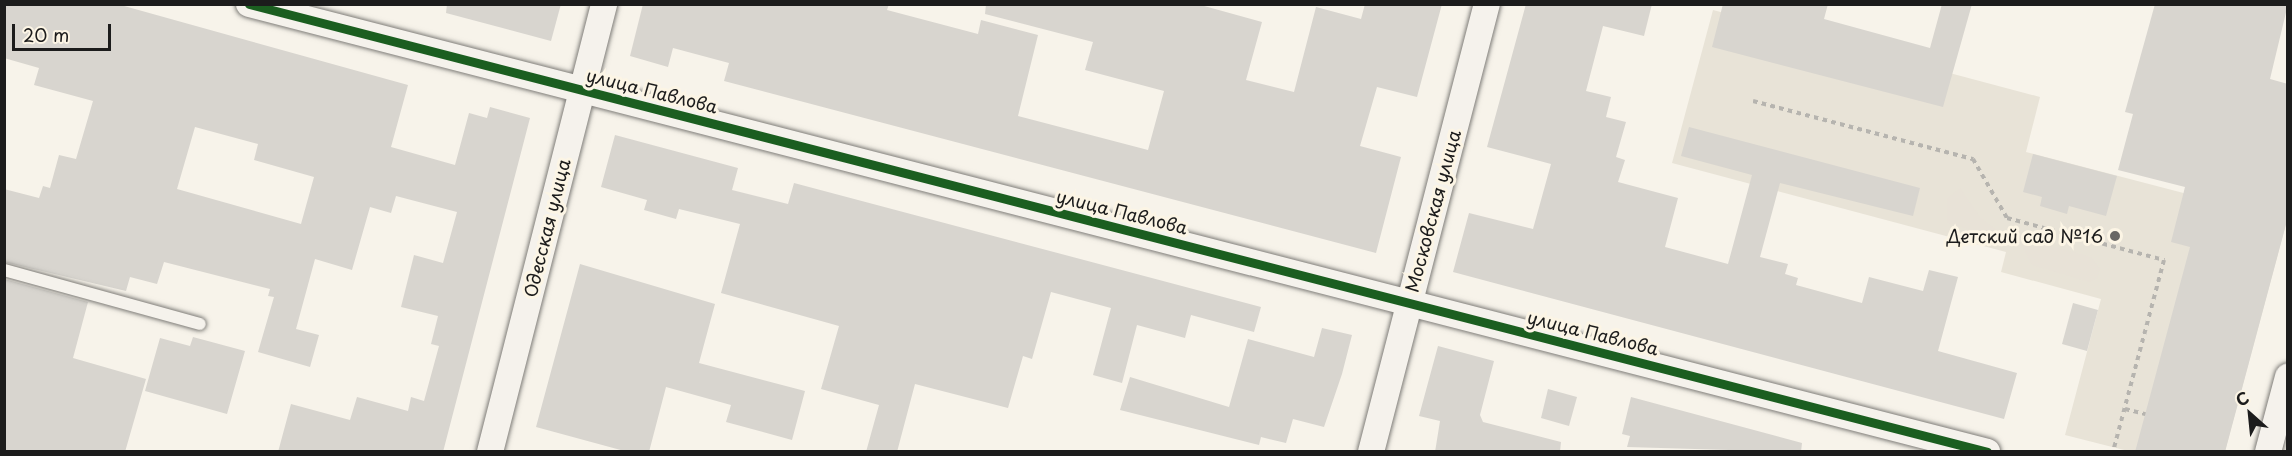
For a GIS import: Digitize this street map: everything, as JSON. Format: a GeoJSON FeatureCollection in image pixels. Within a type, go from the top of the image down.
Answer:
{"type":"FeatureCollection","features":[{"type":"Feature","properties":{"kind":"street","name":"улица Павлова"},"geometry":{"type":"LineString","coordinates":[[249,4],[1987,452]]}},
{"type":"Feature","properties":{"kind":"street","name":"Одесская улица"},"geometry":{"type":"LineString","coordinates":[[490,452],[604,4]]}},
{"type":"Feature","properties":{"kind":"street","name":"Московская улица"},"geometry":{"type":"LineString","coordinates":[[1371,452],[1487,4]]}},
{"type":"Feature","properties":{"kind":"street"},"geometry":{"type":"LineString","coordinates":[[2268,452],[2288,377]]}},
{"type":"Feature","properties":{"kind":"lane"},"geometry":{"type":"LineString","coordinates":[[4,270],[200,324]]}},
{"type":"Feature","properties":{"kind":"path"},"geometry":{"type":"LineString","coordinates":[[1753,101],[1973,159],[2007,218],[2164,260],[2114,452]]}},
{"type":"Feature","properties":{"kind":"path"},"geometry":{"type":"LineString","coordinates":[[2125,409],[2145,414]]}},
{"type":"Feature","properties":{"kind":"shaded area","name":"Детский сад №16"},"geometry":{"type":"Polygon","coordinates":[[[1713,10],[2040,97],[2026,152],[2287,220],[2225,451],[2128,451],[2065,435],[2101,299],[2001,272],[2006,252],[1672,163],[1713,10]]]}},
{"type":"Feature","properties":{"kind":"shaded area"},"geometry":{"type":"Polygon","coordinates":[[[1960,188],[1980,217],[1998,231],[2091,257],[2100,269],[2097,279],[2089,282],[2032,265],[2021,244],[1947,223],[1947,198],[1960,188]]]}},
{"type":"Feature","properties":{"kind":"building"},"geometry":{"type":"Polygon","coordinates":[[[4,4],[117,4],[408,85],[391,147],[455,165],[469,113],[487,118],[490,107],[530,118],[443,452],[278,452],[291,404],[350,420],[357,397],[408,411],[411,397],[424,401],[439,346],[431,344],[438,316],[401,307],[414,255],[443,263],[457,212],[396,196],[391,213],[370,207],[352,270],[315,259],[296,329],[319,335],[310,367],[258,352],[274,297],[268,296],[270,289],[164,262],[157,284],[130,277],[126,291],[4,262],[4,189],[39,198],[43,186],[50,188],[59,155],[76,159],[93,101],[34,85],[39,68],[4,58],[4,4]],[[195,127],[177,189],[301,224],[314,177],[254,160],[258,144],[195,127]]]}},
{"type":"Feature","properties":{"kind":"building"},"geometry":{"type":"Polygon","coordinates":[[[447,4],[561,4],[551,41],[446,13],[447,4]]]}},
{"type":"Feature","properties":{"kind":"building"},"geometry":{"type":"Polygon","coordinates":[[[643,4],[889,4],[887,10],[978,34],[981,20],[1038,35],[1018,116],[1148,150],[1164,91],[1085,70],[1093,42],[985,14],[986,4],[1197,4],[1262,22],[1246,80],[1294,92],[1316,7],[1361,19],[1365,4],[1442,4],[1417,97],[1377,87],[1360,146],[1401,157],[1376,253],[724,81],[729,63],[673,48],[668,67],[630,56],[643,4]]]}},
{"type":"Feature","properties":{"kind":"building"},"geometry":{"type":"Polygon","coordinates":[[[1526,4],[1652,4],[1644,36],[1603,26],[1586,91],[1611,97],[1606,117],[1626,122],[1616,157],[1625,160],[1618,182],[1678,198],[1665,247],[1728,264],[1752,175],[1681,156],[1689,127],[1920,188],[1913,216],[1780,183],[1760,257],[1788,264],[1785,274],[1798,278],[1796,285],[1862,303],[1869,277],[1923,291],[1929,270],[1958,277],[1938,351],[2017,373],[2004,419],[1453,272],[1469,213],[1533,229],[1551,164],[1487,147],[1526,4]]]}},
{"type":"Feature","properties":{"kind":"building"},"geometry":{"type":"Polygon","coordinates":[[[1723,4],[1828,4],[1824,19],[1930,48],[1942,4],[1972,4],[1943,107],[1712,47],[1723,4]]]}},
{"type":"Feature","properties":{"kind":"building"},"geometry":{"type":"Polygon","coordinates":[[[2155,4],[2288,4],[2270,79],[2288,84],[2288,217],[2225,452],[2135,452],[2190,247],[2171,242],[2185,187],[2118,170],[2133,114],[2125,112],[2155,4]]]}},
{"type":"Feature","properties":{"kind":"building"},"geometry":{"type":"Polygon","coordinates":[[[615,135],[738,168],[732,190],[788,204],[794,183],[1261,307],[1254,332],[1191,315],[1185,338],[1137,325],[1122,383],[1093,375],[1111,308],[1051,292],[1032,359],[1023,356],[1008,408],[915,384],[897,452],[866,452],[879,405],[821,389],[839,326],[721,293],[740,224],[679,209],[676,219],[644,210],[647,200],[601,187],[615,135]]]}},
{"type":"Feature","properties":{"kind":"building"},"geometry":{"type":"Polygon","coordinates":[[[2033,154],[2117,176],[2106,216],[2069,206],[2067,214],[2040,206],[2042,197],[2023,192],[2033,154]]]}},
{"type":"Feature","properties":{"kind":"building"},"geometry":{"type":"Polygon","coordinates":[[[580,264],[715,304],[699,363],[805,391],[792,440],[726,422],[731,405],[666,387],[649,452],[628,452],[536,427],[580,264]]]}},
{"type":"Feature","properties":{"kind":"building"},"geometry":{"type":"Polygon","coordinates":[[[4,279],[88,302],[73,358],[146,379],[125,452],[4,452],[4,279]]]}},
{"type":"Feature","properties":{"kind":"building"},"geometry":{"type":"Polygon","coordinates":[[[2073,303],[2098,310],[2087,351],[2062,344],[2073,303]]]}},
{"type":"Feature","properties":{"kind":"building"},"geometry":{"type":"Polygon","coordinates":[[[1322,328],[1352,335],[1342,374],[1324,427],[1293,419],[1286,443],[1261,437],[1259,445],[1120,410],[1130,377],[1229,407],[1248,339],[1314,357],[1322,328]]]}},
{"type":"Feature","properties":{"kind":"building"},"geometry":{"type":"Polygon","coordinates":[[[193,337],[245,351],[227,414],[145,391],[160,338],[190,346],[193,337]]]}},
{"type":"Feature","properties":{"kind":"building"},"geometry":{"type":"Polygon","coordinates":[[[1438,346],[1494,361],[1480,415],[1483,422],[1561,442],[1560,452],[1435,452],[1440,421],[1419,416],[1438,346]]]}},
{"type":"Feature","properties":{"kind":"building"},"geometry":{"type":"Polygon","coordinates":[[[1548,389],[1577,397],[1569,426],[1541,418],[1548,389]]]}},
{"type":"Feature","properties":{"kind":"building"},"geometry":{"type":"Polygon","coordinates":[[[1631,397],[1802,443],[1801,452],[1627,447],[1630,436],[1622,434],[1631,397]]]}},
{"type":"Feature","properties":{"kind":"cycle path"},"geometry":{"type":"LineString","coordinates":[[249,4],[1987,452]]}},
{"type":"Feature","properties":{"kind":"place","name":"Детский сад №16"},"geometry":{"type":"Point","coordinates":[2115,236]}}]}
